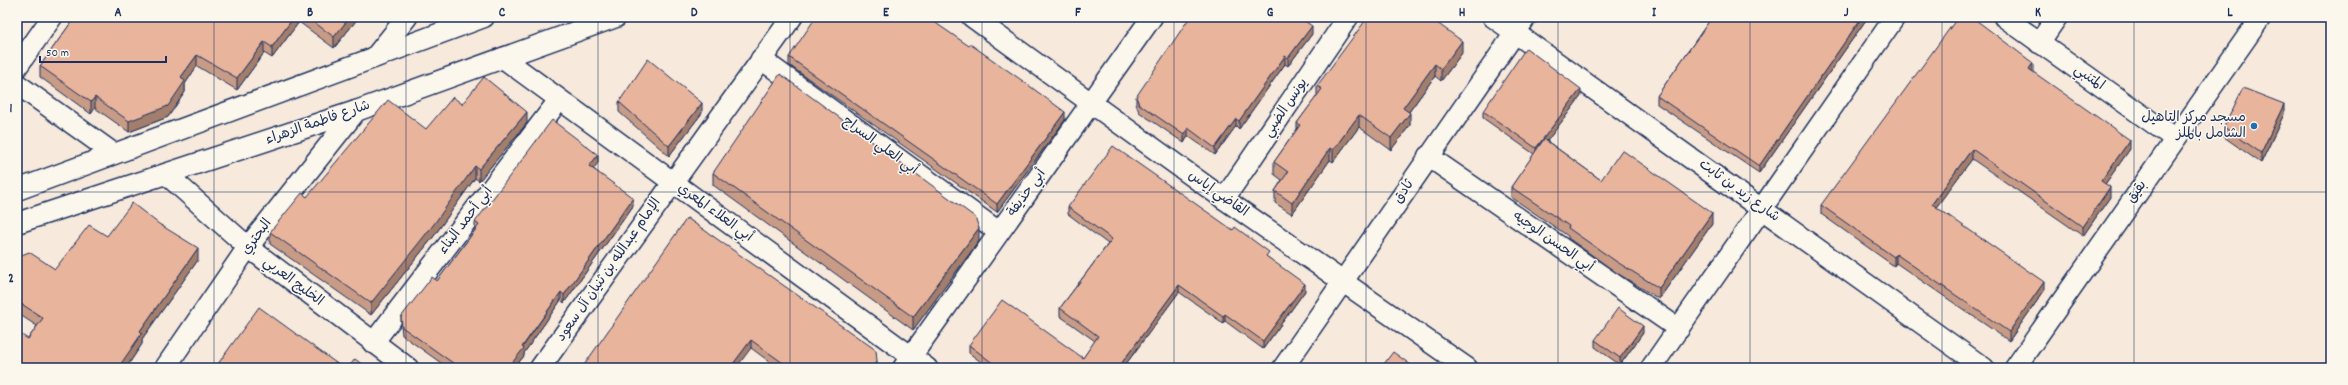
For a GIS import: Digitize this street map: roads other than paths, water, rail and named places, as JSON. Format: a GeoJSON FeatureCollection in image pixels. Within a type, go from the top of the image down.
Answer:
{"type":"FeatureCollection","features":[{"type":"Feature","properties":{"kind":"street"},"geometry":{"type":"LineString","coordinates":[[17,67],[52,17]]}},
{"type":"Feature","properties":{"kind":"street"},"geometry":{"type":"LineString","coordinates":[[375,57],[407,17]]}},
{"type":"Feature","properties":{"kind":"street","name":"شارع فاطمة الزهراء"},"geometry":{"type":"LineString","coordinates":[[17,223],[356,111],[616,17]]}},
{"type":"Feature","properties":{"kind":"street","name":"الإمام عبدالله بن ثنيان آل سعود"},"geometry":{"type":"LineString","coordinates":[[540,368],[672,182],[792,17]]}},
{"type":"Feature","properties":{"kind":"street","name":"القاضي إياس"},"geometry":{"type":"LineString","coordinates":[[972,17],[1224,199],[1466,368]]}},
{"type":"Feature","properties":{"kind":"street","name":"أبي حذيفة"},"geometry":{"type":"LineString","coordinates":[[907,362],[1152,17]]}},
{"type":"Feature","properties":{"kind":"street","name":"يونس الضبي"},"geometry":{"type":"LineString","coordinates":[[1224,199],[1348,17]]}},
{"type":"Feature","properties":{"kind":"street","name":"شارع زيد بن ثابت"},"geometry":{"type":"LineString","coordinates":[[1493,17],[1521,25],[1763,209],[1984,368]]}},
{"type":"Feature","properties":{"kind":"street"},"geometry":{"type":"LineString","coordinates":[[1651,368],[1763,209],[1894,17]]}},
{"type":"Feature","properties":{"kind":"street","name":"المتنبي"},"geometry":{"type":"LineString","coordinates":[[2004,17],[2174,138]]}},
{"type":"Feature","properties":{"kind":"street"},"geometry":{"type":"LineString","coordinates":[[2039,43],[2057,17]]}},
{"type":"Feature","properties":{"kind":"street","name":"بقيق"},"geometry":{"type":"LineString","coordinates":[[2015,368],[2174,138],[2261,17]]}},
{"type":"Feature","properties":{"kind":"street"},"geometry":{"type":"LineString","coordinates":[[17,190],[113,153],[375,57],[471,19]]}},
{"type":"Feature","properties":{"kind":"street","name":"ثادق"},"geometry":{"type":"LineString","coordinates":[[1283,368],[1428,156],[1521,25]]}},
{"type":"Feature","properties":{"kind":"street","name":"أبي العلاء المعري"},"geometry":{"type":"LineString","coordinates":[[503,58],[672,182],[907,362],[928,368]]}},
{"type":"Feature","properties":{"kind":"street","name":"أبي العلي السراج"},"geometry":{"type":"LineString","coordinates":[[761,59],[999,232]]}},
{"type":"Feature","properties":{"kind":"street"},"geometry":{"type":"LineString","coordinates":[[17,84],[113,153]]}},
{"type":"Feature","properties":{"kind":"street","name":"أبي أحمد البناء"},"geometry":{"type":"LineString","coordinates":[[373,343],[559,100]]}},
{"type":"Feature","properties":{"kind":"street","name":"البحتري"},"geometry":{"type":"LineString","coordinates":[[165,368],[248,247],[356,111]]}},
{"type":"Feature","properties":{"kind":"street","name":"أبي الحسن الوجيه"},"geometry":{"type":"LineString","coordinates":[[1428,156],[1679,329]]}},
{"type":"Feature","properties":{"kind":"street","name":"الخليج العربي"},"geometry":{"type":"LineString","coordinates":[[166,174],[248,247],[408,368]]}},
{"type":"Feature","properties":{"kind":"place","name":"مسجد مركز التاهيل الشامل بالملز"},"geometry":{"type":"Point","coordinates":[2254,126]}}]}
